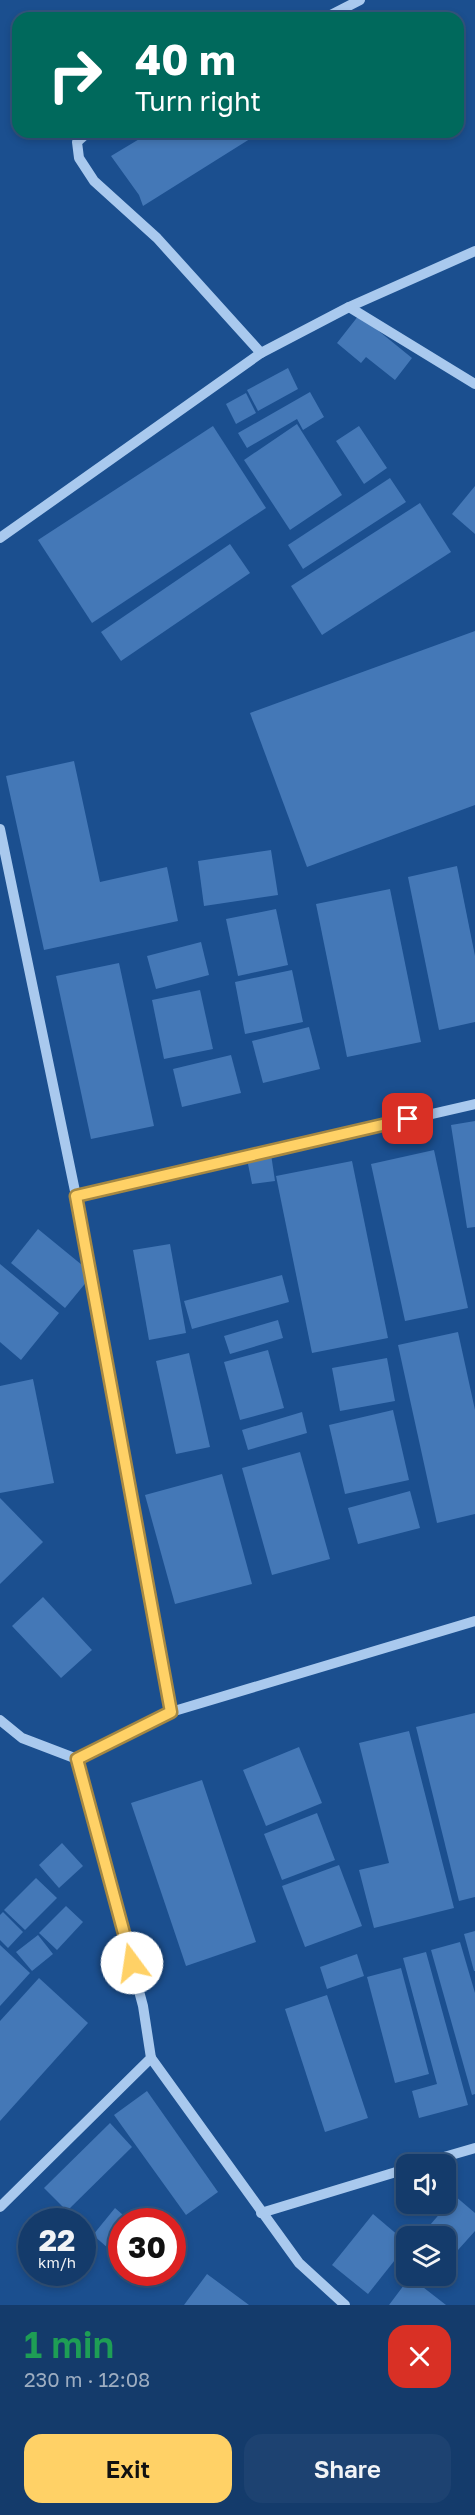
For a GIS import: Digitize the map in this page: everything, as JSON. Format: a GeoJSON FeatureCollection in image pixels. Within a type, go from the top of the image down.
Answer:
{"type":"FeatureCollection","features":[{"type":"Feature","properties":{"kind":"street"},"geometry":{"type":"LineString","coordinates":[[337,12],[360,0]]}},
{"type":"Feature","properties":{"kind":"street"},"geometry":{"type":"LineString","coordinates":[[81,138],[77,142],[80,158],[94,181],[156,238],[261,353]]}},
{"type":"Feature","properties":{"kind":"street"},"geometry":{"type":"LineString","coordinates":[[0,538],[261,353],[350,307],[475,251]]}},
{"type":"Feature","properties":{"kind":"street"},"geometry":{"type":"LineString","coordinates":[[350,307],[475,384]]}},
{"type":"Feature","properties":{"kind":"street"},"geometry":{"type":"LineString","coordinates":[[0,829],[76,1196],[171,1712]]}},
{"type":"Feature","properties":{"kind":"street"},"geometry":{"type":"LineString","coordinates":[[76,1196],[475,1104]]}},
{"type":"Feature","properties":{"kind":"street"},"geometry":{"type":"LineString","coordinates":[[0,1720],[22,1738],[77,1759],[171,1712],[475,1622]]}},
{"type":"Feature","properties":{"kind":"street"},"geometry":{"type":"LineString","coordinates":[[77,1759],[143,2006],[151,2058],[299,2263],[345,2305]]}},
{"type":"Feature","properties":{"kind":"street"},"geometry":{"type":"LineString","coordinates":[[0,2207],[151,2058]]}},
{"type":"Feature","properties":{"kind":"street"},"geometry":{"type":"LineString","coordinates":[[454,2154],[475,2148]]}},
{"type":"Feature","properties":{"kind":"street"},"geometry":{"type":"LineString","coordinates":[[261,2213],[396,2172]]}},
{"type":"Feature","properties":{"kind":"building"},"geometry":{"type":"Polygon","coordinates":[[[141,138],[251,138],[143,206],[139,195],[111,156],[141,138]]]}},
{"type":"Feature","properties":{"kind":"building"},"geometry":{"type":"Polygon","coordinates":[[[359,315],[412,358],[395,380],[366,357],[361,363],[337,343],[359,315]]]}},
{"type":"Feature","properties":{"kind":"building"},"geometry":{"type":"Polygon","coordinates":[[[288,368],[298,389],[258,411],[247,390],[288,368]]]}},
{"type":"Feature","properties":{"kind":"building"},"geometry":{"type":"Polygon","coordinates":[[[310,392],[324,417],[303,430],[297,419],[247,448],[238,433],[310,392]]]}},
{"type":"Feature","properties":{"kind":"building"},"geometry":{"type":"Polygon","coordinates":[[[246,393],[256,413],[236,424],[226,404],[246,393]]]}},
{"type":"Feature","properties":{"kind":"building"},"geometry":{"type":"Polygon","coordinates":[[[297,424],[342,495],[290,530],[244,460],[297,424]]]}},
{"type":"Feature","properties":{"kind":"building"},"geometry":{"type":"Polygon","coordinates":[[[213,426],[266,508],[92,623],[38,540],[213,426]]]}},
{"type":"Feature","properties":{"kind":"building"},"geometry":{"type":"Polygon","coordinates":[[[359,426],[387,468],[364,484],[336,441],[359,426]]]}},
{"type":"Feature","properties":{"kind":"building"},"geometry":{"type":"Polygon","coordinates":[[[390,478],[406,502],[303,569],[288,545],[390,478]]]}},
{"type":"Feature","properties":{"kind":"building"},"geometry":{"type":"Polygon","coordinates":[[[475,486],[475,534],[452,514],[475,486]]]}},
{"type":"Feature","properties":{"kind":"building"},"geometry":{"type":"Polygon","coordinates":[[[420,503],[451,552],[322,635],[291,586],[420,503]]]}},
{"type":"Feature","properties":{"kind":"building"},"geometry":{"type":"Polygon","coordinates":[[[230,544],[250,573],[121,661],[101,632],[230,544]]]}},
{"type":"Feature","properties":{"kind":"building"},"geometry":{"type":"Polygon","coordinates":[[[475,631],[475,805],[307,867],[250,713],[475,631]]]}},
{"type":"Feature","properties":{"kind":"building"},"geometry":{"type":"Polygon","coordinates":[[[74,761],[100,882],[167,867],[178,921],[44,950],[6,776],[74,761]]]}},
{"type":"Feature","properties":{"kind":"building"},"geometry":{"type":"Polygon","coordinates":[[[271,850],[278,895],[204,906],[198,861],[271,850]]]}},
{"type":"Feature","properties":{"kind":"building"},"geometry":{"type":"Polygon","coordinates":[[[457,866],[475,956],[475,1022],[439,1030],[408,877],[457,866]]]}},
{"type":"Feature","properties":{"kind":"building"},"geometry":{"type":"Polygon","coordinates":[[[390,889],[421,1042],[347,1057],[316,904],[390,889]]]}},
{"type":"Feature","properties":{"kind":"building"},"geometry":{"type":"Polygon","coordinates":[[[276,909],[288,965],[238,976],[226,919],[276,909]]]}},
{"type":"Feature","properties":{"kind":"building"},"geometry":{"type":"Polygon","coordinates":[[[201,942],[209,975],[156,989],[147,956],[201,942]]]}},
{"type":"Feature","properties":{"kind":"building"},"geometry":{"type":"Polygon","coordinates":[[[119,963],[154,1126],[91,1139],[56,976],[119,963]]]}},
{"type":"Feature","properties":{"kind":"building"},"geometry":{"type":"Polygon","coordinates":[[[292,970],[303,1022],[245,1034],[235,982],[292,970]]]}},
{"type":"Feature","properties":{"kind":"building"},"geometry":{"type":"Polygon","coordinates":[[[200,990],[213,1049],[164,1059],[152,1000],[200,990]]]}},
{"type":"Feature","properties":{"kind":"building"},"geometry":{"type":"Polygon","coordinates":[[[309,1027],[320,1069],[263,1083],[252,1041],[309,1027]]]}},
{"type":"Feature","properties":{"kind":"building"},"geometry":{"type":"Polygon","coordinates":[[[231,1055],[241,1093],[182,1107],[173,1069],[231,1055]]]}},
{"type":"Feature","properties":{"kind":"building"},"geometry":{"type":"Polygon","coordinates":[[[475,1121],[475,1227],[467,1228],[451,1125],[475,1121]]]}},
{"type":"Feature","properties":{"kind":"building"},"geometry":{"type":"Polygon","coordinates":[[[434,1150],[468,1308],[405,1321],[371,1164],[434,1150]]]}},
{"type":"Feature","properties":{"kind":"building"},"geometry":{"type":"Polygon","coordinates":[[[271,1154],[275,1181],[252,1184],[247,1159],[271,1154]]]}},
{"type":"Feature","properties":{"kind":"building"},"geometry":{"type":"Polygon","coordinates":[[[352,1161],[388,1338],[312,1353],[276,1176],[352,1161]]]}},
{"type":"Feature","properties":{"kind":"building"},"geometry":{"type":"Polygon","coordinates":[[[38,1229],[93,1274],[65,1308],[11,1263],[38,1229]]]}},
{"type":"Feature","properties":{"kind":"building"},"geometry":{"type":"Polygon","coordinates":[[[170,1244],[186,1333],[149,1340],[133,1250],[170,1244]]]}},
{"type":"Feature","properties":{"kind":"building"},"geometry":{"type":"Polygon","coordinates":[[[0,1264],[59,1313],[21,1360],[0,1342],[0,1264]]]}},
{"type":"Feature","properties":{"kind":"building"},"geometry":{"type":"Polygon","coordinates":[[[282,1275],[289,1302],[192,1329],[184,1301],[282,1275]]]}},
{"type":"Feature","properties":{"kind":"building"},"geometry":{"type":"Polygon","coordinates":[[[278,1320],[283,1338],[230,1354],[224,1336],[278,1320]]]}},
{"type":"Feature","properties":{"kind":"building"},"geometry":{"type":"Polygon","coordinates":[[[458,1332],[475,1410],[475,1514],[437,1523],[398,1345],[458,1332]]]}},
{"type":"Feature","properties":{"kind":"building"},"geometry":{"type":"Polygon","coordinates":[[[268,1350],[284,1408],[240,1420],[224,1362],[268,1350]]]}},
{"type":"Feature","properties":{"kind":"building"},"geometry":{"type":"Polygon","coordinates":[[[189,1353],[210,1447],[176,1454],[156,1361],[189,1353]]]}},
{"type":"Feature","properties":{"kind":"building"},"geometry":{"type":"Polygon","coordinates":[[[387,1358],[395,1401],[340,1411],[332,1368],[387,1358]]]}},
{"type":"Feature","properties":{"kind":"building"},"geometry":{"type":"Polygon","coordinates":[[[33,1379],[54,1483],[0,1493],[0,1386],[33,1379]]]}},
{"type":"Feature","properties":{"kind":"building"},"geometry":{"type":"Polygon","coordinates":[[[393,1410],[409,1480],[345,1494],[329,1425],[393,1410]]]}},
{"type":"Feature","properties":{"kind":"building"},"geometry":{"type":"Polygon","coordinates":[[[302,1412],[307,1433],[248,1450],[242,1430],[302,1412]]]}},
{"type":"Feature","properties":{"kind":"building"},"geometry":{"type":"Polygon","coordinates":[[[300,1452],[330,1559],[272,1575],[242,1468],[300,1452]]]}},
{"type":"Feature","properties":{"kind":"building"},"geometry":{"type":"Polygon","coordinates":[[[222,1474],[252,1584],[175,1604],[145,1495],[222,1474]]]}},
{"type":"Feature","properties":{"kind":"building"},"geometry":{"type":"Polygon","coordinates":[[[410,1491],[420,1528],[358,1544],[348,1508],[410,1491]]]}},
{"type":"Feature","properties":{"kind":"building"},"geometry":{"type":"Polygon","coordinates":[[[0,1498],[43,1542],[0,1584],[0,1498]]]}},
{"type":"Feature","properties":{"kind":"building"},"geometry":{"type":"Polygon","coordinates":[[[43,1597],[92,1650],[61,1678],[12,1626],[43,1597]]]}},
{"type":"Feature","properties":{"kind":"building"},"geometry":{"type":"Polygon","coordinates":[[[475,1713],[475,1897],[459,1901],[416,1727],[475,1713]]]}},
{"type":"Feature","properties":{"kind":"building"},"geometry":{"type":"Polygon","coordinates":[[[409,1731],[454,1908],[374,1928],[359,1870],[389,1863],[359,1743],[409,1731]]]}},
{"type":"Feature","properties":{"kind":"building"},"geometry":{"type":"Polygon","coordinates":[[[299,1747],[322,1803],[266,1826],[243,1770],[299,1747]]]}},
{"type":"Feature","properties":{"kind":"building"},"geometry":{"type":"Polygon","coordinates":[[[202,1780],[256,1942],[186,1966],[131,1803],[202,1780]]]}},
{"type":"Feature","properties":{"kind":"building"},"geometry":{"type":"Polygon","coordinates":[[[317,1813],[335,1860],[282,1880],[264,1834],[317,1813]]]}},
{"type":"Feature","properties":{"kind":"building"},"geometry":{"type":"Polygon","coordinates":[[[62,1843],[83,1866],[59,1888],[39,1865],[62,1843]]]}},
{"type":"Feature","properties":{"kind":"building"},"geometry":{"type":"Polygon","coordinates":[[[339,1865],[362,1926],[305,1947],[282,1886],[339,1865]]]}},
{"type":"Feature","properties":{"kind":"building"},"geometry":{"type":"Polygon","coordinates":[[[36,1878],[57,1898],[25,1930],[4,1910],[36,1878]]]}},
{"type":"Feature","properties":{"kind":"building"},"geometry":{"type":"Polygon","coordinates":[[[66,1906],[83,1922],[57,1950],[39,1933],[66,1906]]]}},
{"type":"Feature","properties":{"kind":"building"},"geometry":{"type":"Polygon","coordinates":[[[3,1912],[23,1932],[8,1948],[0,1940],[0,1915],[3,1912]]]}},
{"type":"Feature","properties":{"kind":"building"},"geometry":{"type":"Polygon","coordinates":[[[475,1931],[475,1971],[474,1971],[464,1934],[475,1931]]]}},
{"type":"Feature","properties":{"kind":"building"},"geometry":{"type":"Polygon","coordinates":[[[38,1935],[53,1954],[32,1971],[16,1952],[38,1935]]]}},
{"type":"Feature","properties":{"kind":"building"},"geometry":{"type":"Polygon","coordinates":[[[460,1942],[475,1993],[475,2094],[472,2095],[431,1950],[460,1942]]]}},
{"type":"Feature","properties":{"kind":"building"},"geometry":{"type":"Polygon","coordinates":[[[0,1945],[30,1973],[0,2006],[0,1945]]]}},
{"type":"Feature","properties":{"kind":"building"},"geometry":{"type":"Polygon","coordinates":[[[426,1952],[468,2105],[419,2118],[412,2091],[437,2084],[403,1958],[426,1952]]]}},
{"type":"Feature","properties":{"kind":"building"},"geometry":{"type":"Polygon","coordinates":[[[357,1954],[364,1976],[327,1989],[320,1967],[357,1954]]]}},
{"type":"Feature","properties":{"kind":"building"},"geometry":{"type":"Polygon","coordinates":[[[401,1968],[429,2074],[395,2083],[367,1977],[401,1968]]]}},
{"type":"Feature","properties":{"kind":"building"},"geometry":{"type":"Polygon","coordinates":[[[39,1978],[88,2023],[0,2121],[0,2021],[39,1978]]]}},
{"type":"Feature","properties":{"kind":"building"},"geometry":{"type":"Polygon","coordinates":[[[327,1995],[368,2118],[325,2132],[285,2009],[327,1995]]]}},
{"type":"Feature","properties":{"kind":"building"},"geometry":{"type":"Polygon","coordinates":[[[147,2091],[218,2192],[186,2215],[186,2208],[181,2208],[114,2115],[147,2091]]]}},
{"type":"Feature","properties":{"kind":"building"},"geometry":{"type":"Polygon","coordinates":[[[110,2123],[132,2147],[70,2208],[64,2208],[44,2188],[110,2123]]]}},
{"type":"Feature","properties":{"kind":"building"},"geometry":{"type":"Polygon","coordinates":[[[456,2197],[475,2213],[475,2231],[458,2250],[456,2226],[430,2225],[439,2214],[456,2214],[456,2197]]]}},
{"type":"Feature","properties":{"kind":"building"},"geometry":{"type":"Polygon","coordinates":[[[373,2214],[396,2234],[396,2259],[368,2294],[332,2265],[373,2214]]]}},
{"type":"Feature","properties":{"kind":"building"},"geometry":{"type":"Polygon","coordinates":[[[108,2217],[108,2248],[96,2238],[96,2231],[108,2217]]]}},
{"type":"Feature","properties":{"kind":"building"},"geometry":{"type":"Polygon","coordinates":[[[207,2274],[249,2305],[184,2305],[207,2274]]]}},
{"type":"Feature","properties":{"kind":"building"},"geometry":{"type":"Polygon","coordinates":[[[403,2286],[422,2286],[446,2305],[389,2305],[403,2286]]]}},
{"type":"Feature","properties":{"kind":"route"},"geometry":{"type":"LineString","coordinates":[[132,1963],[77,1759],[171,1712],[76,1196],[408,1119]]}}]}
